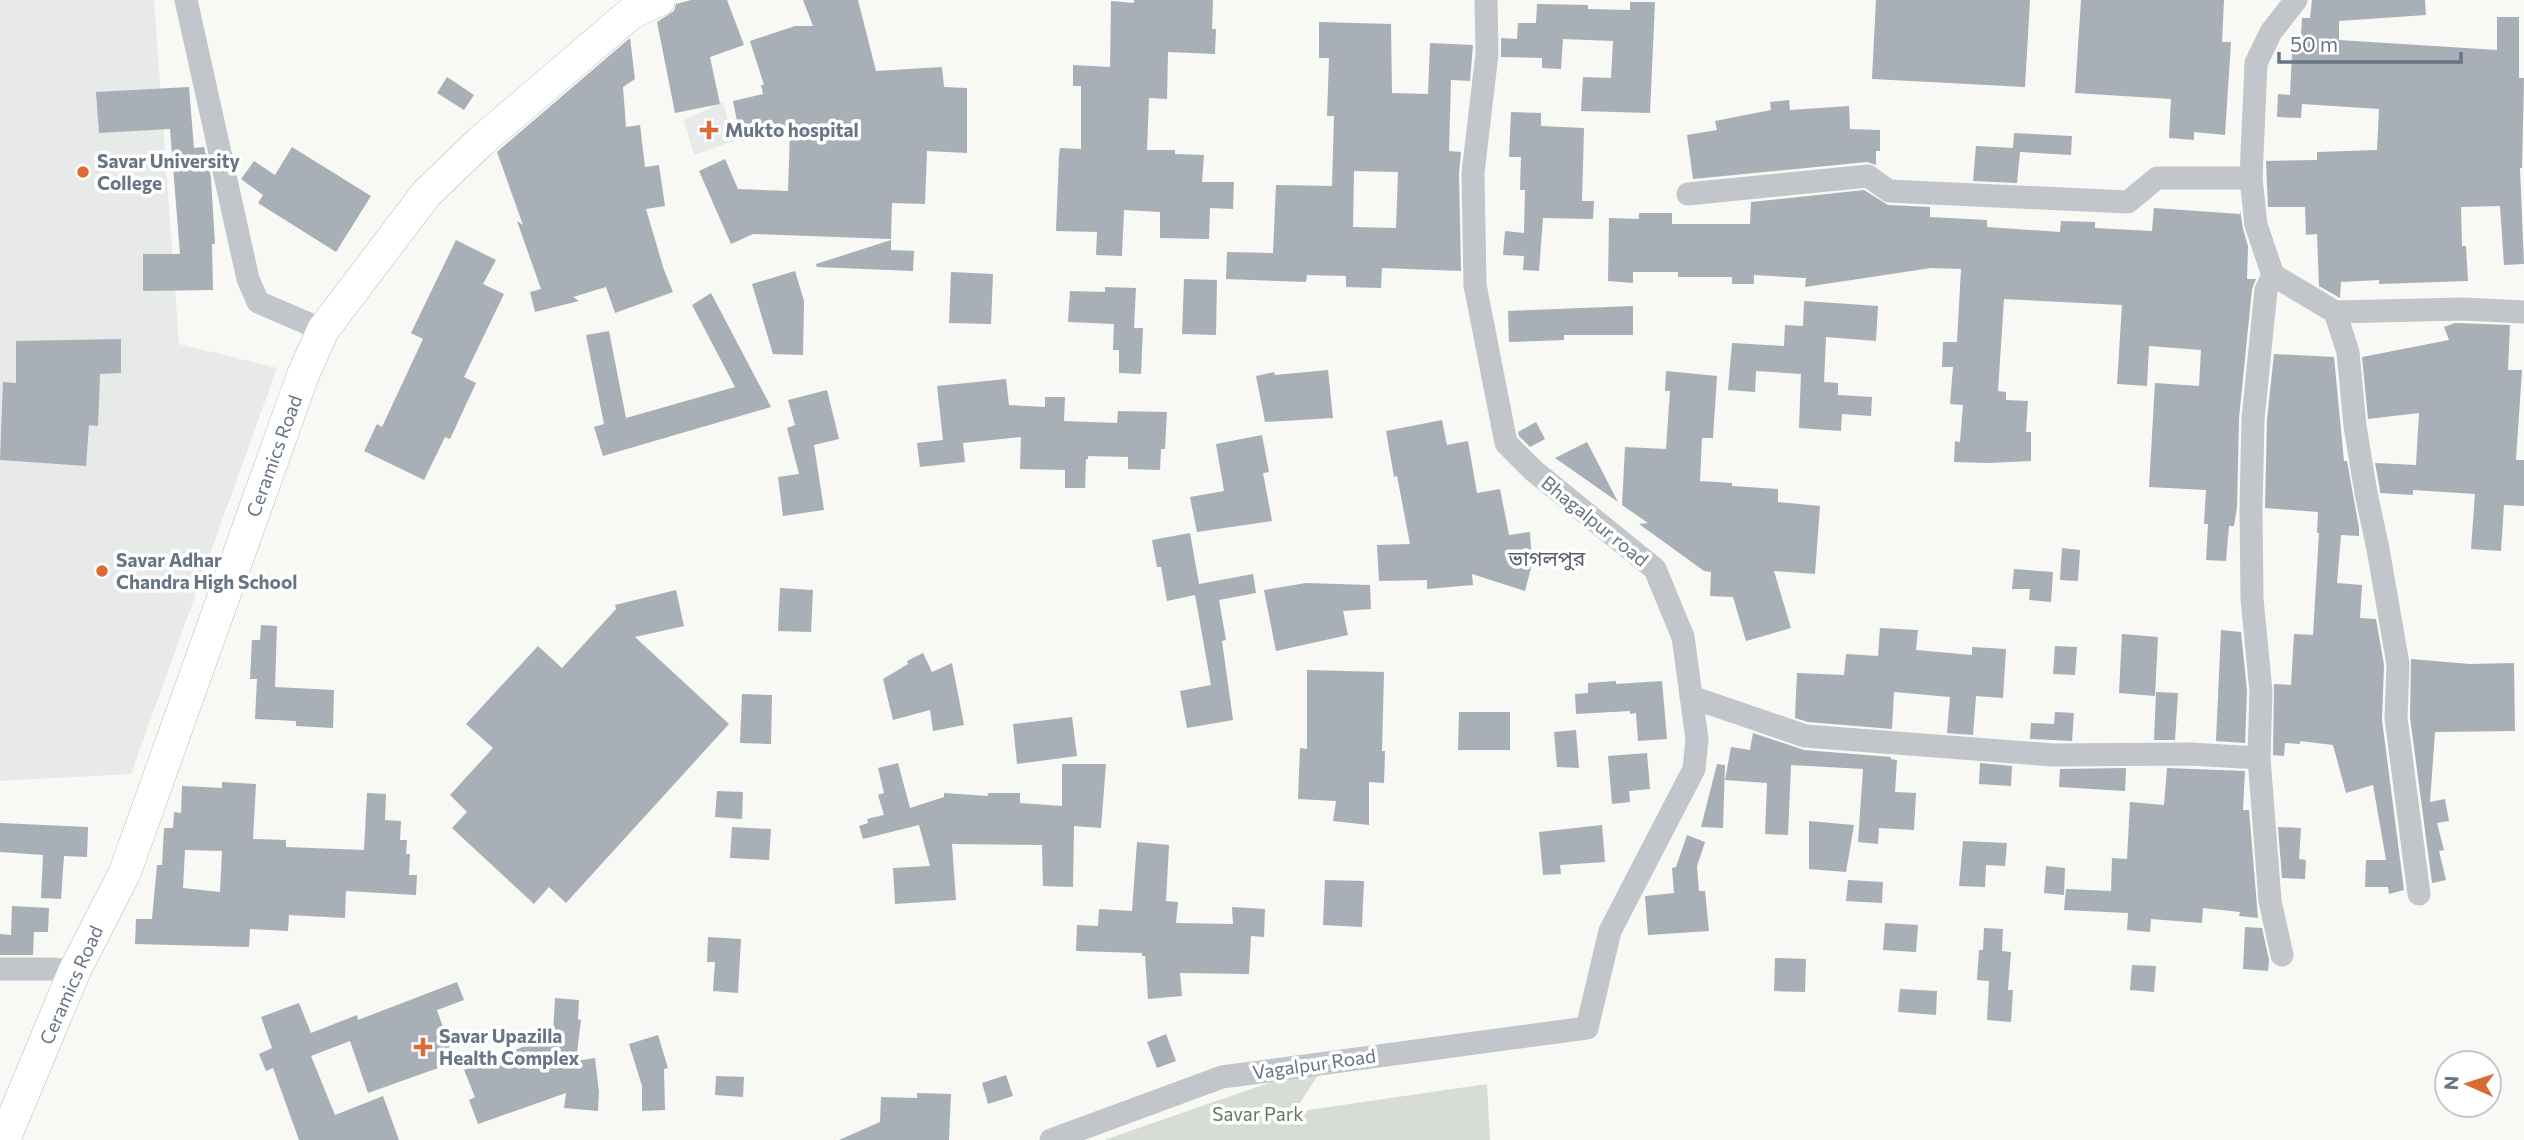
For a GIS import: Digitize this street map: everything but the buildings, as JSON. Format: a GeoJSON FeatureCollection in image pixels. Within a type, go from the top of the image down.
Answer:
{"type":"FeatureCollection","features":[{"type":"Feature","properties":{"kind":"street"},"geometry":{"type":"LineString","coordinates":[[186,0],[248,279],[258,302],[323,330]]}},
{"type":"Feature","properties":{"kind":"street","name":"Ceramics Road"},"geometry":{"type":"LineString","coordinates":[[4,1140],[74,972],[125,872],[303,375],[323,330],[426,194],[631,7],[659,0]]}},
{"type":"Feature","properties":{"kind":"street","name":"Bhagalpur road"},"geometry":{"type":"LineString","coordinates":[[1486,0],[1487,54],[1473,173],[1475,285],[1506,443],[1534,471],[1655,569],[1683,636],[1697,739],[1695,769],[1610,931],[1587,1028]]}},
{"type":"Feature","properties":{"kind":"street"},"geometry":{"type":"LineString","coordinates":[[2295,0],[2271,32],[2256,62],[2251,178],[2256,225],[2273,275],[2335,313],[2463,309],[2524,312]]}},
{"type":"Feature","properties":{"kind":"street"},"geometry":{"type":"LineString","coordinates":[[1688,194],[1868,176],[1889,191],[2128,201],[2157,178],[2251,178]]}},
{"type":"Feature","properties":{"kind":"street"},"geometry":{"type":"LineString","coordinates":[[2273,275],[2266,290],[2253,432],[2252,599],[2261,691],[2259,758],[2270,901],[2282,955]]}},
{"type":"Feature","properties":{"kind":"street"},"geometry":{"type":"LineString","coordinates":[[2335,313],[2348,352],[2366,493],[2398,664],[2396,718],[2419,894]]}},
{"type":"Feature","properties":{"kind":"street"},"geometry":{"type":"LineString","coordinates":[[1691,697],[1805,736],[2053,755],[2190,754],[2259,758]]}},
{"type":"Feature","properties":{"kind":"street"},"geometry":{"type":"LineString","coordinates":[[0,970],[52,969],[74,972]]}},
{"type":"Feature","properties":{"kind":"street","name":"Vagalpur Road"},"geometry":{"type":"LineString","coordinates":[[1051,1140],[1222,1077],[1587,1028]]}},
{"type":"Feature","properties":{"kind":"shaded area","name":"Savar Adhar Chandra High School"},"geometry":{"type":"Polygon","coordinates":[[[0,0],[154,0],[179,344],[277,368],[131,774],[0,781],[0,0]]]}},
{"type":"Feature","properties":{"kind":"shaded area","name":"Mukto hospital"},"geometry":{"type":"Polygon","coordinates":[[[723,102],[734,141],[694,155],[684,120],[723,102]]]}},
{"type":"Feature","properties":{"kind":"green space","name":"Savar Park"},"geometry":{"type":"Polygon","coordinates":[[[1326,1063],[1294,1112],[1487,1084],[1490,1140],[1104,1140],[1326,1063]]]}},
{"type":"Feature","properties":{"kind":"place","name":"Mukto hospital"},"geometry":{"type":"Point","coordinates":[709,130]}},
{"type":"Feature","properties":{"kind":"place","name":"Savar University College"},"geometry":{"type":"Point","coordinates":[83,172]}},
{"type":"Feature","properties":{"kind":"place","name":"Savar Adhar Chandra High School"},"geometry":{"type":"Point","coordinates":[102,571]}},
{"type":"Feature","properties":{"kind":"place","name":"Savar Upazilla Health Complex"},"geometry":{"type":"Point","coordinates":[423,1047]}},
{"type":"Feature","properties":{"kind":"district","name":"ভাগলপুর"},"geometry":{"type":"Point","coordinates":[1547,559]}}]}
